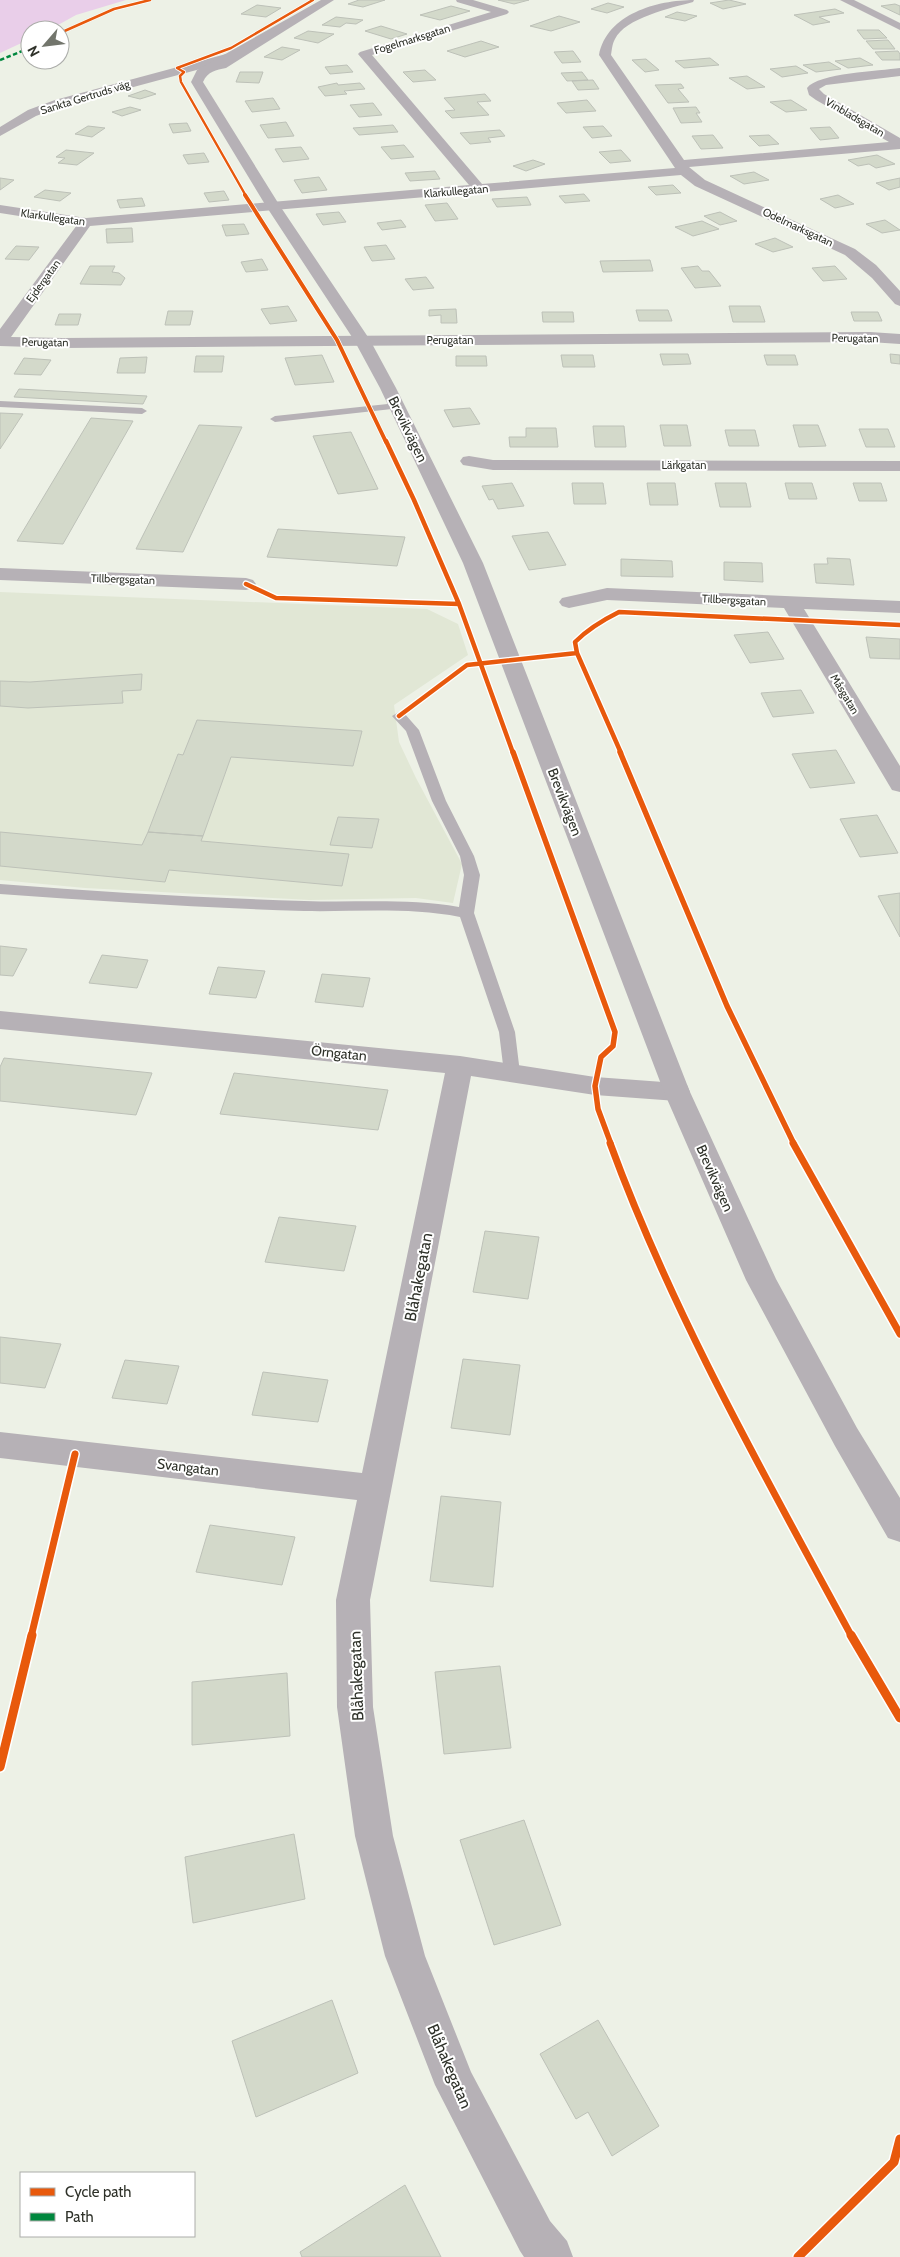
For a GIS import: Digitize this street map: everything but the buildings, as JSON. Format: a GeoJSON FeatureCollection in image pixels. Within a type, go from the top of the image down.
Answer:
{"type":"FeatureCollection","features":[{"type":"Feature","properties":{"kind":"street","name":"Sankta Gertruds väg"},"geometry":{"type":"LineString","coordinates":[[145,80],[202,82],[227,60],[329,0]]}},
{"type":"Feature","properties":{"kind":"street","name":"Fogelmarksgatan"},"geometry":{"type":"LineString","coordinates":[[461,0],[503,12],[364,54],[479,190]]}},
{"type":"Feature","properties":{"kind":"street","name":"Odelmarksgatan"},"geometry":{"type":"LineString","coordinates":[[689,0],[664,7],[626,23],[609,39],[605,54],[682,168],[700,183],[850,252],[874,270],[900,301]]}},
{"type":"Feature","properties":{"kind":"street"},"geometry":{"type":"LineString","coordinates":[[845,0],[900,28]]}},
{"type":"Feature","properties":{"kind":"street","name":"Sankta Gertruds väg"},"geometry":{"type":"LineString","coordinates":[[0,132],[32,113],[59,103],[227,60]]}},
{"type":"Feature","properties":{"kind":"street"},"geometry":{"type":"LineString","coordinates":[[202,82],[227,60]]}},
{"type":"Feature","properties":{"kind":"street","name":"Vinbladsgatan"},"geometry":{"type":"LineString","coordinates":[[900,72],[824,82],[813,88],[814,92],[820,97],[900,144]]}},
{"type":"Feature","properties":{"kind":"street","name":"Brevikvägen"},"geometry":{"type":"LineString","coordinates":[[202,82],[273,206],[362,340],[397,406],[473,563],[677,1092],[761,1280],[846,1437],[900,1528]]}},
{"type":"Feature","properties":{"kind":"street","name":"Klarkullegatan"},"geometry":{"type":"LineString","coordinates":[[0,210],[86,222],[479,190],[900,144]]}},
{"type":"Feature","properties":{"kind":"street","name":"Ejdergatan"},"geometry":{"type":"LineString","coordinates":[[0,341],[86,222]]}},
{"type":"Feature","properties":{"kind":"street","name":"Perugatan"},"geometry":{"type":"LineString","coordinates":[[0,341],[62,343],[870,337],[900,339]]}},
{"type":"Feature","properties":{"kind":"street","name":"Lärkgatan"},"geometry":{"type":"LineString","coordinates":[[469,461],[493,465],[900,466]]}},
{"type":"Feature","properties":{"kind":"street","name":"Tillbergsgatan"},"geometry":{"type":"LineString","coordinates":[[0,574],[246,584]]}},
{"type":"Feature","properties":{"kind":"street","name":"Tillbergsgatan"},"geometry":{"type":"LineString","coordinates":[[569,602],[607,594],[900,607]]}},
{"type":"Feature","properties":{"kind":"street","name":"Måsgatan"},"geometry":{"type":"LineString","coordinates":[[791,603],[900,785]]}},
{"type":"Feature","properties":{"kind":"street","name":"Örngatan"},"geometry":{"type":"LineString","coordinates":[[1,1024],[460,1065],[595,1086],[677,1092]]}},
{"type":"Feature","properties":{"kind":"street","name":"Blåhakegatan"},"geometry":{"type":"LineString","coordinates":[[460,1065],[354,1600],[355,1707],[374,1836],[405,1956],[456,2085],[535,2236],[551,2257]]}},
{"type":"Feature","properties":{"kind":"street","name":"Svangatan"},"geometry":{"type":"LineString","coordinates":[[0,1445],[376,1488]]}},
{"type":"Feature","properties":{"kind":"lane"},"geometry":{"type":"LineString","coordinates":[[0,404],[142,410]]}},
{"type":"Feature","properties":{"kind":"lane"},"geometry":{"type":"LineString","coordinates":[[275,419],[397,406]]}},
{"type":"Feature","properties":{"kind":"lane"},"geometry":{"type":"LineString","coordinates":[[399,716],[412,730],[439,801],[467,856],[472,875],[466,913],[507,1032],[512,1073]]}},
{"type":"Feature","properties":{"kind":"lane"},"geometry":{"type":"LineString","coordinates":[[0,888],[166,900],[306,906],[427,906],[466,913]]}},
{"type":"Feature","properties":{"kind":"shaded area"},"geometry":{"type":"Polygon","coordinates":[[[0,0],[126,0],[76,15],[67,20],[20,20],[20,44],[0,53],[0,0]]]}},
{"type":"Feature","properties":{"kind":"shaded area"},"geometry":{"type":"Polygon","coordinates":[[[0,592],[427,609],[458,624],[468,655],[394,705],[399,742],[462,864],[453,903],[416,898],[310,900],[85,888],[0,880],[0,592]]]}},
{"type":"Feature","properties":{"kind":"marked path"},"geometry":{"type":"LineString","coordinates":[[0,60],[20,52]]}},
{"type":"Feature","properties":{"kind":"cycle path"},"geometry":{"type":"LineString","coordinates":[[70,29],[114,9],[150,0]]}},
{"type":"Feature","properties":{"kind":"cycle path"},"geometry":{"type":"LineString","coordinates":[[313,0],[231,48],[177,68],[184,72],[180,76],[181,82],[238,184],[337,340],[414,500],[459,604],[615,1032],[613,1046],[601,1057],[595,1086],[598,1109],[620,1169],[659,1260],[734,1419],[867,1665],[900,1718]]}},
{"type":"Feature","properties":{"kind":"cycle path"},"geometry":{"type":"LineString","coordinates":[[246,584],[276,598],[459,604]]}},
{"type":"Feature","properties":{"kind":"cycle path"},"geometry":{"type":"LineString","coordinates":[[577,653],[575,642],[580,637],[619,612],[900,625]]}},
{"type":"Feature","properties":{"kind":"cycle path"},"geometry":{"type":"LineString","coordinates":[[399,716],[467,665],[577,653],[746,1048],[809,1172],[900,1334]]}},
{"type":"Feature","properties":{"kind":"cycle path"},"geometry":{"type":"LineString","coordinates":[[0,1767],[75,1454]]}},
{"type":"Feature","properties":{"kind":"cycle path"},"geometry":{"type":"LineString","coordinates":[[798,2257],[894,2162],[900,2139]]}}]}
